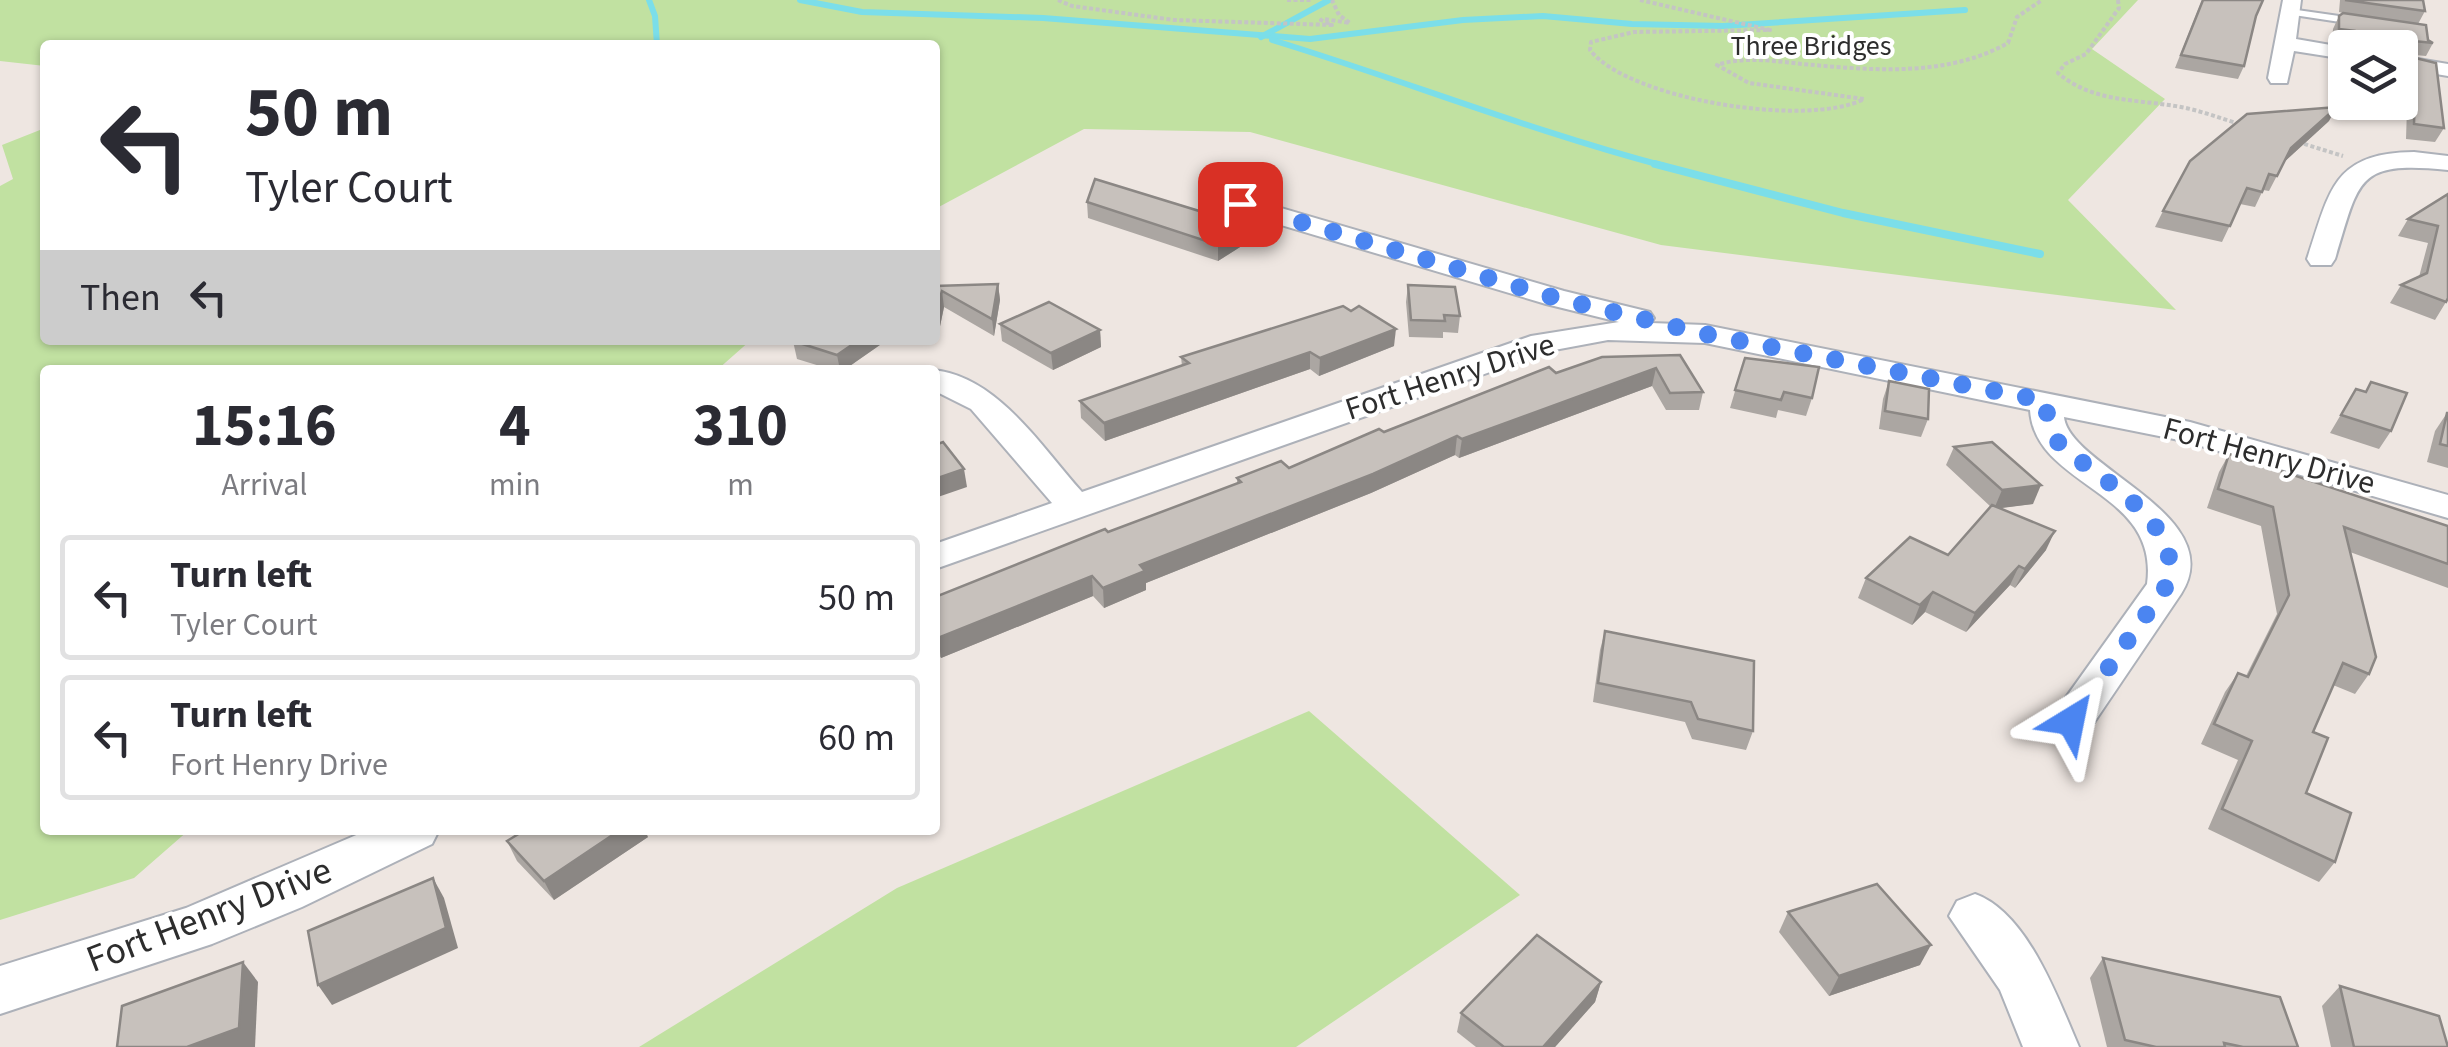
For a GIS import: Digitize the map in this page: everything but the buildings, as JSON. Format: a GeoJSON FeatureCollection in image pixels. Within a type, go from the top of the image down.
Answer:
{"type":"FeatureCollection","features":[{"type":"Feature","properties":{"kind":"street"},"geometry":{"type":"LineString","coordinates":[[2280,78],[2291,6]]}},
{"type":"Feature","properties":{"kind":"street"},"geometry":{"type":"LineString","coordinates":[[2284,44],[2328,50]]}},
{"type":"Feature","properties":{"kind":"street"},"geometry":{"type":"LineString","coordinates":[[2418,65],[2448,70]]}},
{"type":"Feature","properties":{"kind":"street"},"geometry":{"type":"LineString","coordinates":[[2321,258],[2347,179],[2358,168],[2418,158],[2448,162]]}},
{"type":"Feature","properties":{"kind":"street"},"geometry":{"type":"LineString","coordinates":[[1240,204],[1518,288],[1705,334]]}},
{"type":"Feature","properties":{"kind":"street"},"geometry":{"type":"LineString","coordinates":[[1518,288],[1535,302],[1542,316],[1547,328],[1542,343]]}},
{"type":"Feature","properties":{"kind":"street","name":"Fort Henry Drive"},"geometry":{"type":"LineString","coordinates":[[940,556],[1542,343],[1608,332],[1705,334],[2046,401],[2190,432],[2448,508]]}},
{"type":"Feature","properties":{"kind":"street"},"geometry":{"type":"LineString","coordinates":[[940,381],[983,402],[1075,507]]}},
{"type":"Feature","properties":{"kind":"street"},"geometry":{"type":"LineString","coordinates":[[2046,401],[2048,426],[2058,442],[2155,526],[2168,550],[2172,570],[2167,585],[2071,721]]}},
{"type":"Feature","properties":{"kind":"street","name":"Fort Henry Drive"},"geometry":{"type":"LineString","coordinates":[[0,990],[194,928],[284,892],[404,835]]}},
{"type":"Feature","properties":{"kind":"street"},"geometry":{"type":"LineString","coordinates":[[1975,916],[2021,976],[2051,1047]]}},
{"type":"Feature","properties":{"kind":"lane"},"geometry":{"type":"LineString","coordinates":[[2291,6],[2364,23]]}},
{"type":"Feature","properties":{"kind":"path"},"geometry":{"type":"LineString","coordinates":[[1058,0],[1072,6],[1174,20],[1332,25],[1321,20],[1324,19],[1350,23],[1339,15],[1332,0]]}},
{"type":"Feature","properties":{"kind":"path"},"geometry":{"type":"LineString","coordinates":[[1287,0],[1312,0]]}},
{"type":"Feature","properties":{"kind":"path","name":"Three Bridges"},"geometry":{"type":"LineString","coordinates":[[1640,0],[1770,30],[1634,32],[1604,37],[1588,46],[1606,64],[1720,107],[1746,111],[1818,110],[1864,99],[1768,86],[1727,73],[1717,65],[1750,61],[1881,67],[1979,60],[2008,43],[2017,17],[2042,0]]}},
{"type":"Feature","properties":{"kind":"path"},"geometry":{"type":"LineString","coordinates":[[2118,0],[2120,8],[2086,54],[2065,64],[2058,73],[2066,81],[2090,92],[2185,108],[2253,128]]}},
{"type":"Feature","properties":{"kind":"path"},"geometry":{"type":"LineString","coordinates":[[2291,140],[2370,164]]}},
{"type":"Feature","properties":{"kind":"green space"},"geometry":{"type":"Polygon","coordinates":[[[0,0],[2138,0],[2092,49],[2165,99],[2068,200],[2176,310],[1661,245],[1250,132],[1084,129],[940,206],[940,40],[40,40],[40,65],[0,61],[0,0]]]}},
{"type":"Feature","properties":{"kind":"green space"},"geometry":{"type":"Polygon","coordinates":[[[40,130],[40,345],[745,345],[723,365],[40,365],[40,835],[183,835],[134,878],[0,920],[0,186],[13,179],[2,145],[40,130]]]}},
{"type":"Feature","properties":{"kind":"green space"},"geometry":{"type":"Polygon","coordinates":[[[1309,711],[1520,895],[1296,1047],[639,1047],[897,888],[1309,711]]]}},
{"type":"Feature","properties":{"kind":"waterway"},"geometry":{"type":"LineString","coordinates":[[649,0],[657,40]]}},
{"type":"Feature","properties":{"kind":"waterway"},"geometry":{"type":"LineString","coordinates":[[800,0],[862,12],[1043,18],[1264,35]]}},
{"type":"Feature","properties":{"kind":"waterway"},"geometry":{"type":"LineString","coordinates":[[1264,35],[1329,0]]}},
{"type":"Feature","properties":{"kind":"waterway"},"geometry":{"type":"LineString","coordinates":[[1264,35],[1310,39],[1463,20],[1543,16],[1632,24],[1723,26],[1965,10]]}},
{"type":"Feature","properties":{"kind":"waterway"},"geometry":{"type":"LineString","coordinates":[[1272,40],[1664,166]]}},
{"type":"Feature","properties":{"kind":"waterway"},"geometry":{"type":"LineString","coordinates":[[1655,164],[1843,213],[2040,254]]}},
{"type":"Feature","properties":{"kind":"route"},"geometry":{"type":"LineString","coordinates":[[1240,204],[1556,298],[1705,334],[2046,401],[2048,426],[2058,442],[2155,526],[2168,550],[2172,570],[2167,585],[2071,721]]}}]}
